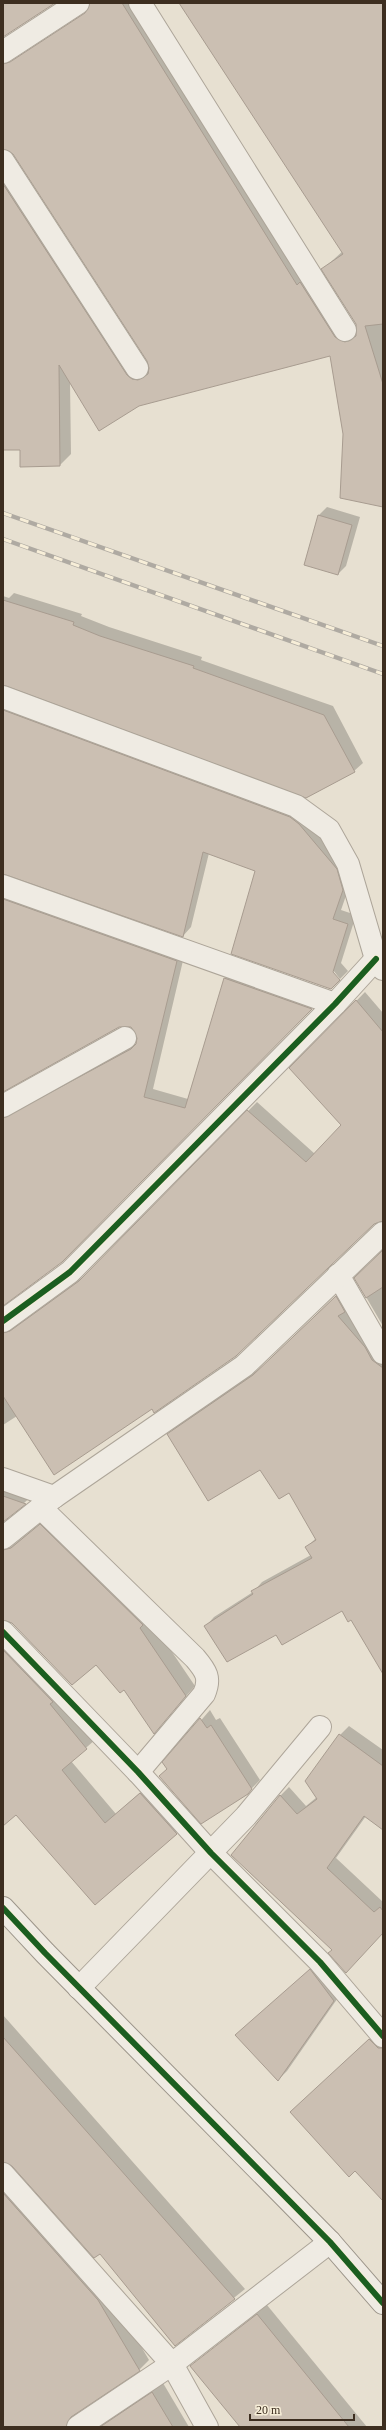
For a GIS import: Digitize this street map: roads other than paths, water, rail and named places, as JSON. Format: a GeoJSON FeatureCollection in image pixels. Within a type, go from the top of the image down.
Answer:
{"type":"FeatureCollection","features":[{"type":"Feature","properties":{"kind":"street"},"geometry":{"type":"LineString","coordinates":[[3,52],[78,3]]}},
{"type":"Feature","properties":{"kind":"street"},"geometry":{"type":"LineString","coordinates":[[140,3],[345,330]]}},
{"type":"Feature","properties":{"kind":"street"},"geometry":{"type":"LineString","coordinates":[[3,161],[137,368]]}},
{"type":"Feature","properties":{"kind":"street"},"geometry":{"type":"LineString","coordinates":[[3,697],[296,806],[312,816],[329,830],[348,864],[380,964],[335,1004],[70,1272],[3,1321]]}},
{"type":"Feature","properties":{"kind":"street"},"geometry":{"type":"LineString","coordinates":[[3,886],[335,1004]]}},
{"type":"Feature","properties":{"kind":"street"},"geometry":{"type":"LineString","coordinates":[[3,1106],[125,1038]]}},
{"type":"Feature","properties":{"kind":"street"},"geometry":{"type":"LineString","coordinates":[[3,1538],[48,1503],[244,1366],[383,1233]]}},
{"type":"Feature","properties":{"kind":"street"},"geometry":{"type":"LineString","coordinates":[[338,1275],[383,1353]]}},
{"type":"Feature","properties":{"kind":"street"},"geometry":{"type":"LineString","coordinates":[[3,1479],[48,1503],[207,1672],[208,1684],[204,1694],[138,1772]]}},
{"type":"Feature","properties":{"kind":"street"},"geometry":{"type":"LineString","coordinates":[[3,1632],[138,1772],[210,1853],[320,1962],[383,2036]]}},
{"type":"Feature","properties":{"kind":"street"},"geometry":{"type":"LineString","coordinates":[[79,1988],[210,1853],[278,1780],[320,1727]]}},
{"type":"Feature","properties":{"kind":"street"},"geometry":{"type":"LineString","coordinates":[[3,1908],[79,1988],[330,2242],[383,2303]]}},
{"type":"Feature","properties":{"kind":"street"},"geometry":{"type":"LineString","coordinates":[[3,2174],[172,2364],[207,2427]]}},
{"type":"Feature","properties":{"kind":"street"},"geometry":{"type":"LineString","coordinates":[[78,2427],[172,2364],[330,2242]]}},
{"type":"Feature","properties":{"kind":"railway"},"geometry":{"type":"LineString","coordinates":[[3,513],[383,646]]}},
{"type":"Feature","properties":{"kind":"railway"},"geometry":{"type":"LineString","coordinates":[[3,539],[383,674]]}}]}
